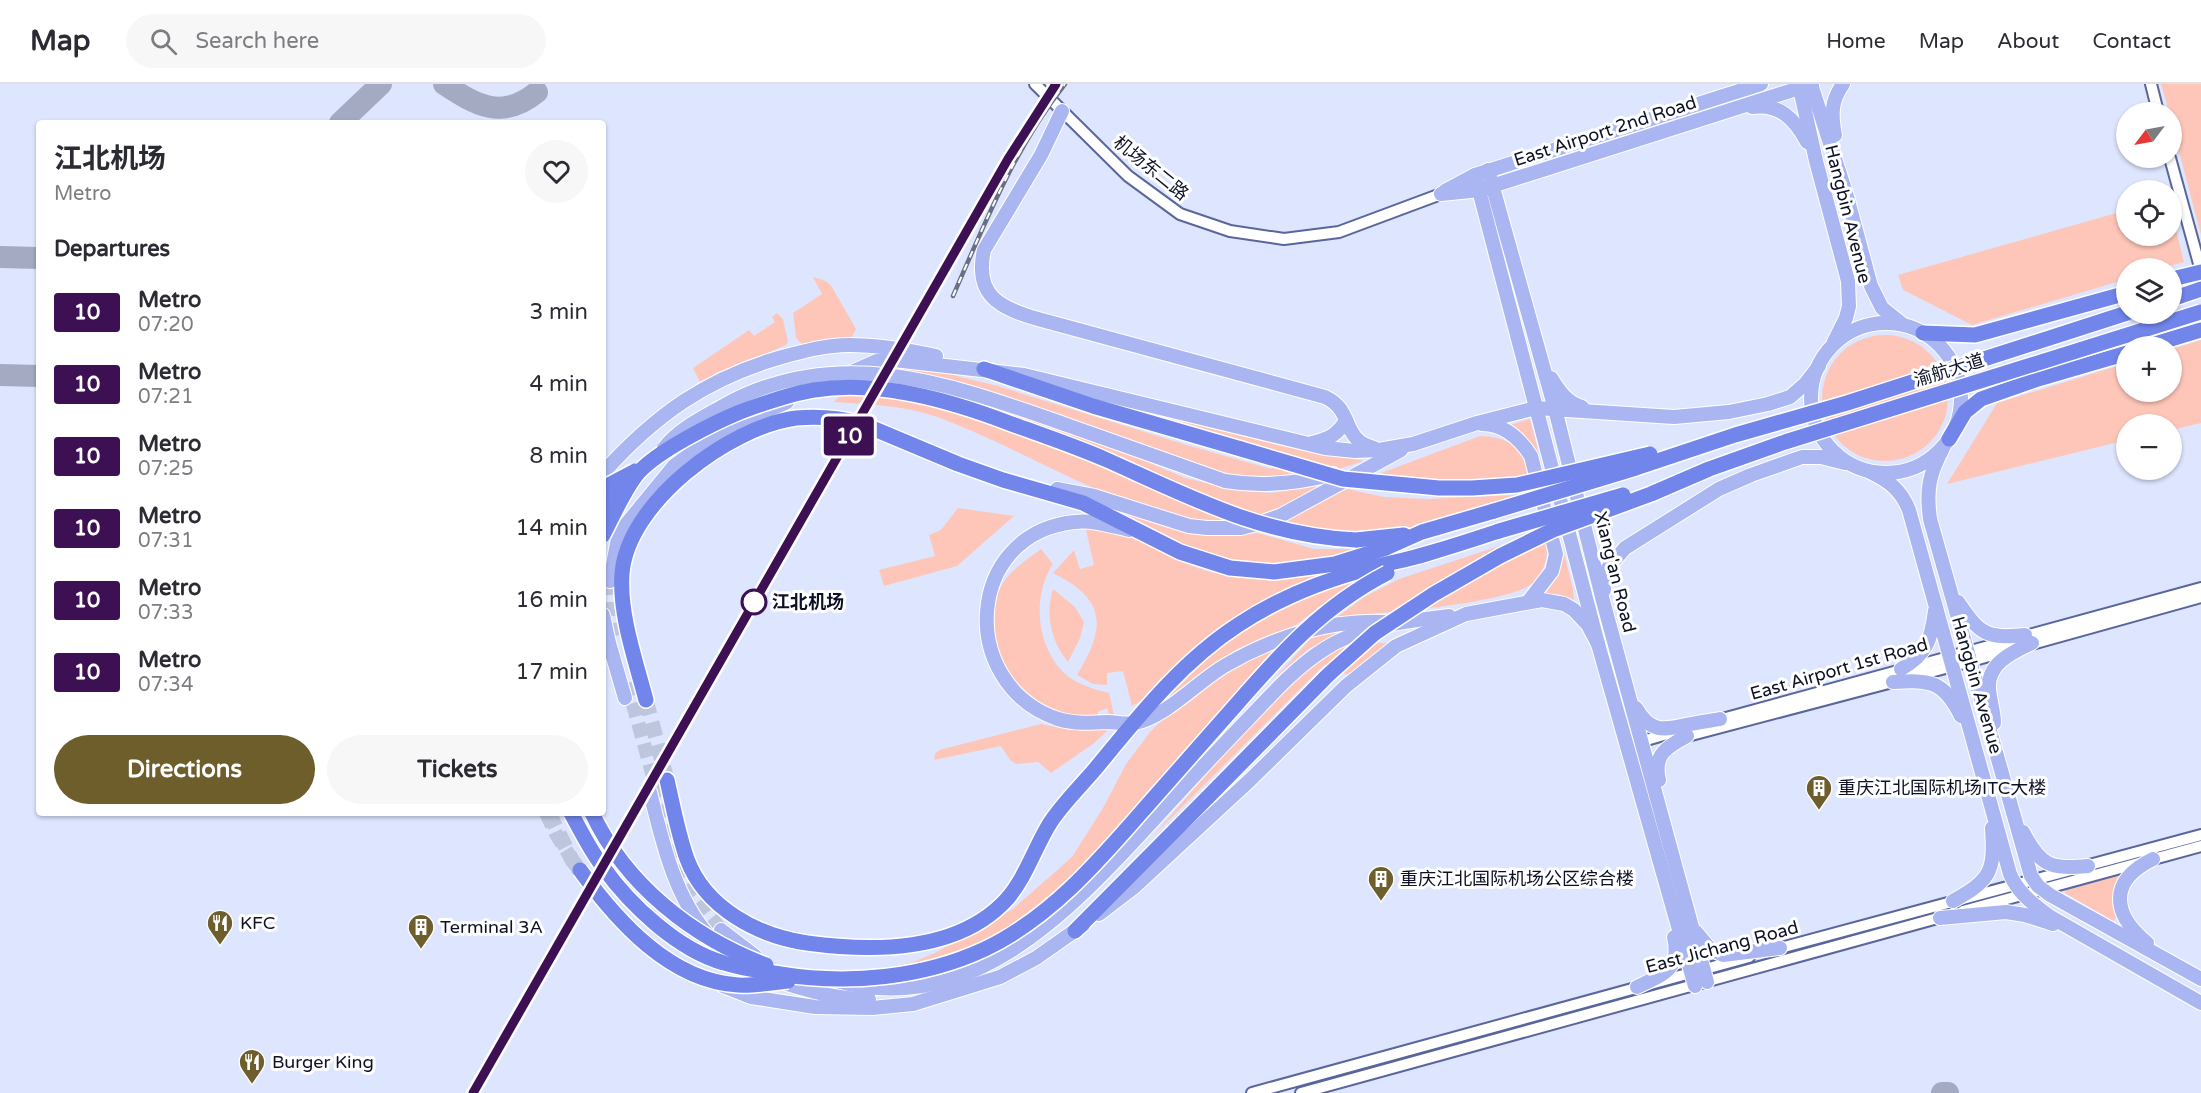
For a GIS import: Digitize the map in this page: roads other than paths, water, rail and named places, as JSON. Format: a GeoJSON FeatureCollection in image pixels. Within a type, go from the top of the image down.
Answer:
{"type":"FeatureCollection","features":[{"type":"Feature","properties":{"kind":"highway"},"geometry":{"type":"LineString","coordinates":[[2182,277],[2201,272]]}},
{"type":"Feature","properties":{"kind":"highway"},"geometry":{"type":"LineString","coordinates":[[2182,295],[2201,289]]}},
{"type":"Feature","properties":{"kind":"highway"},"geometry":{"type":"LineString","coordinates":[[1923,333],[1975,335],[2116,296]]}},
{"type":"Feature","properties":{"kind":"highway","name":"渝航大道"},"geometry":{"type":"LineString","coordinates":[[1709,469],[1796,438],[2201,312]]}},
{"type":"Feature","properties":{"kind":"highway","name":"渝航大道"},"geometry":{"type":"LineString","coordinates":[[1735,435],[1847,403],[2116,317]]}},
{"type":"Feature","properties":{"kind":"highway"},"geometry":{"type":"LineString","coordinates":[[2181,336],[2201,330]]}},
{"type":"Feature","properties":{"kind":"highway"},"geometry":{"type":"LineString","coordinates":[[1946,443],[1965,412],[1972,405],[1991,395],[2116,356]]}},
{"type":"Feature","properties":{"kind":"highway"},"geometry":{"type":"LineString","coordinates":[[984,369],[1093,406],[1343,479],[1439,488],[1517,485],[1735,435]]}},
{"type":"Feature","properties":{"kind":"highway"},"geometry":{"type":"LineString","coordinates":[[606,505],[657,457],[725,418],[786,396],[815,390],[856,388],[890,390],[980,411],[1267,526],[1327,538],[1356,540],[1422,532]]}},
{"type":"Feature","properties":{"kind":"highway"},"geometry":{"type":"LineString","coordinates":[[646,700],[624,609],[622,583],[625,554],[634,533],[647,512],[680,477],[726,445],[761,428],[796,418],[846,420],[860,423],[931,454],[1003,480],[1089,500],[1142,534],[1180,552],[1223,566],[1274,572],[1335,564],[1386,548],[1422,532],[1636,468],[1735,435]]}},
{"type":"Feature","properties":{"kind":"highway"},"geometry":{"type":"LineString","coordinates":[[667,780],[688,861],[708,894],[728,912],[753,927],[783,939],[858,949],[889,948],[920,943],[957,932],[992,913],[1008,897],[1022,877],[1051,822],[1132,724],[1200,654],[1237,625],[1284,599],[1367,569],[1424,555],[1709,469]]}},
{"type":"Feature","properties":{"kind":"highway"},"geometry":{"type":"LineString","coordinates":[[1069,935],[1328,675],[1375,633],[1490,561],[1553,530],[1651,494],[1709,469]]}},
{"type":"Feature","properties":{"kind":"highway"},"geometry":{"type":"LineString","coordinates":[[606,486],[640,471]]}},
{"type":"Feature","properties":{"kind":"highway"},"geometry":{"type":"LineString","coordinates":[[606,530],[640,471]]}},
{"type":"Feature","properties":{"kind":"highway"},"geometry":{"type":"LineString","coordinates":[[573,816],[591,850],[610,877],[645,914],[672,936],[700,954],[723,963],[806,978],[833,980],[907,972],[960,959],[984,949],[1030,920],[1069,890],[1116,841],[1283,650],[1325,612],[1364,585],[1424,555]]}},
{"type":"Feature","properties":{"kind":"highway"},"geometry":{"type":"LineString","coordinates":[[593,816],[598,827],[623,862],[653,896],[673,914],[740,955],[806,978]]}},
{"type":"Feature","properties":{"kind":"highway"},"geometry":{"type":"LineString","coordinates":[[580,870],[612,910],[637,935],[664,958],[694,975],[738,985],[806,978]]}},
{"type":"Feature","properties":{"kind":"main road","name":"East Airport 2nd Road"},"geometry":{"type":"LineString","coordinates":[[1441,194],[1482,172],[1761,84]]}},
{"type":"Feature","properties":{"kind":"main road"},"geometry":{"type":"LineString","coordinates":[[1843,84],[1834,101],[1832,119],[1846,193]]}},
{"type":"Feature","properties":{"kind":"main road","name":"East Airport 2nd Road"},"geometry":{"type":"LineString","coordinates":[[1441,194],[1486,188],[1807,85]]}},
{"type":"Feature","properties":{"kind":"main road","name":"Hangbin Avenue"},"geometry":{"type":"LineString","coordinates":[[1807,85],[1846,193],[1876,298],[1890,316],[1904,325]]}},
{"type":"Feature","properties":{"kind":"main road","name":"Hangbin Avenue"},"geometry":{"type":"LineString","coordinates":[[1807,85],[1816,161],[1848,281],[1846,318],[1830,349]]}},
{"type":"Feature","properties":{"kind":"main road"},"geometry":{"type":"LineString","coordinates":[[1718,114],[1757,106],[1776,108],[1784,112],[1800,128],[1816,161]]}},
{"type":"Feature","properties":{"kind":"main road"},"geometry":{"type":"LineString","coordinates":[[1062,111],[1041,155],[984,250],[982,275],[996,303],[1038,319],[1311,392],[1337,403],[1342,409],[1351,432],[1359,442],[1379,455]]}},
{"type":"Feature","properties":{"kind":"main road","name":"Xiang'an Road"},"geometry":{"type":"LineString","coordinates":[[1482,172],[1536,408],[1598,644],[1667,888],[1699,978]]}},
{"type":"Feature","properties":{"kind":"main road","name":"Xiang'an Road"},"geometry":{"type":"LineString","coordinates":[[1486,188],[1555,409],[1603,601],[1691,920],[1699,978]]}},
{"type":"Feature","properties":{"kind":"main road"},"geometry":{"type":"LineString","coordinates":[[657,457],[678,434],[734,400],[770,385],[806,377],[842,373],[883,374],[928,381],[979,394],[1198,472],[1242,484],[1289,484],[1474,424],[1536,408],[1694,417],[1768,404],[1790,397],[1799,391],[1830,349],[1845,336],[1863,327],[1884,323],[1904,325],[1923,333],[1951,360],[1960,385],[1960,411],[1946,443],[1928,461],[1910,470],[1889,473],[1865,470],[1821,457],[1802,457],[1744,478],[1719,489],[1618,555],[1604,577],[1603,601]]}},
{"type":"Feature","properties":{"kind":"main road"},"geometry":{"type":"LineString","coordinates":[[606,470],[657,419],[693,394],[722,378],[758,364],[806,350],[849,345],[882,347],[935,356],[984,369]]}},
{"type":"Feature","properties":{"kind":"main road"},"geometry":{"type":"LineString","coordinates":[[1541,359],[1557,388],[1569,401],[1576,406],[1599,412]]}},
{"type":"Feature","properties":{"kind":"main road"},"geometry":{"type":"LineString","coordinates":[[610,581],[619,533],[674,466],[708,441],[742,422],[877,361],[894,360],[1024,375],[1325,448],[1379,455]]}},
{"type":"Feature","properties":{"kind":"main road"},"geometry":{"type":"LineString","coordinates":[[1819,366],[1811,396],[1813,414],[1819,431],[1836,454],[1865,470]]}},
{"type":"Feature","properties":{"kind":"main road"},"geometry":{"type":"LineString","coordinates":[[708,441],[795,411],[813,409],[846,420]]}},
{"type":"Feature","properties":{"kind":"main road"},"geometry":{"type":"LineString","coordinates":[[1310,443],[1332,437],[1346,420]]}},
{"type":"Feature","properties":{"kind":"main road"},"geometry":{"type":"LineString","coordinates":[[1474,424],[1492,424],[1501,428],[1518,439],[1531,456],[1556,554],[1552,572],[1528,602]]}},
{"type":"Feature","properties":{"kind":"main road","name":"Hangbin Avenue"},"geometry":{"type":"LineString","coordinates":[[1946,443],[1929,478],[1927,491],[1930,519],[2028,870],[2038,886]]}},
{"type":"Feature","properties":{"kind":"main road"},"geometry":{"type":"LineString","coordinates":[[606,513],[624,452]]}},
{"type":"Feature","properties":{"kind":"main road"},"geometry":{"type":"LineString","coordinates":[[1057,525],[1089,500],[1189,526],[1241,528],[1282,515],[1379,455]]}},
{"type":"Feature","properties":{"kind":"main road","name":"Hangbin Avenue"},"geometry":{"type":"LineString","coordinates":[[1865,470],[1893,485],[1905,500],[2010,874],[2020,890]]}},
{"type":"Feature","properties":{"kind":"main road"},"geometry":{"type":"LineString","coordinates":[[1142,534],[1095,522],[1057,525],[1035,534],[1016,549],[998,570],[992,583],[986,609],[987,632],[992,653],[1008,685],[1020,698],[1041,712],[1061,720],[1132,724],[1161,712],[1225,665],[1280,639],[1326,626],[1367,621],[1395,622],[1466,614],[1528,602],[1553,601],[1574,610],[1588,625],[1598,644]]}},
{"type":"Feature","properties":{"kind":"main road"},"geometry":{"type":"LineString","coordinates":[[1951,593],[1970,620],[1983,631],[2001,638],[2029,639]]}},
{"type":"Feature","properties":{"kind":"main road"},"geometry":{"type":"LineString","coordinates":[[1900,669],[1912,662],[1925,649],[1932,634],[1935,603]]}},
{"type":"Feature","properties":{"kind":"main road"},"geometry":{"type":"LineString","coordinates":[[588,884],[602,902],[639,934],[705,977],[732,991],[751,997],[815,1006],[872,1008],[913,1004],[1000,977],[1036,958],[1069,935],[1133,888],[1371,664],[1396,646],[1466,614]]}},
{"type":"Feature","properties":{"kind":"main road"},"geometry":{"type":"LineString","coordinates":[[833,980],[862,988],[909,989],[957,977],[1009,952],[1048,926],[1105,872],[1231,736],[1304,663],[1326,648],[1395,622]]}},
{"type":"Feature","properties":{"kind":"main road"},"geometry":{"type":"LineString","coordinates":[[606,629],[625,698]]}},
{"type":"Feature","properties":{"kind":"main road"},"geometry":{"type":"LineString","coordinates":[[1995,752],[1994,711],[1989,692],[1990,678],[2006,656],[2029,639]]}},
{"type":"Feature","properties":{"kind":"main road"},"geometry":{"type":"LineString","coordinates":[[1893,682],[1922,680],[1943,689],[1956,704],[1974,741]]}},
{"type":"Feature","properties":{"kind":"main road"},"geometry":{"type":"LineString","coordinates":[[1629,694],[1646,721],[1659,729],[1720,719]]}},
{"type":"Feature","properties":{"kind":"main road"},"geometry":{"type":"LineString","coordinates":[[1664,824],[1664,797],[1658,773],[1658,760],[1671,745],[1687,736]]}},
{"type":"Feature","properties":{"kind":"main road"},"geometry":{"type":"LineString","coordinates":[[650,792],[668,859],[687,902],[702,928],[727,955],[750,971],[779,981],[854,999],[902,996],[962,982],[1069,935]]}},
{"type":"Feature","properties":{"kind":"main road"},"geometry":{"type":"LineString","coordinates":[[1989,796],[2007,840],[2014,838],[2015,824]]}},
{"type":"Feature","properties":{"kind":"main road"},"geometry":{"type":"LineString","coordinates":[[1953,901],[1977,886],[1991,867],[1994,854],[1989,796]]}},
{"type":"Feature","properties":{"kind":"main road"},"geometry":{"type":"LineString","coordinates":[[2010,808],[2031,846],[2042,859],[2059,868],[2088,866]]}},
{"type":"Feature","properties":{"kind":"main road"},"geometry":{"type":"LineString","coordinates":[[2153,859],[2138,866],[2127,877],[2121,891],[2121,907],[2126,922],[2132,929],[2170,962]]}},
{"type":"Feature","properties":{"kind":"main road"},"geometry":{"type":"LineString","coordinates":[[2038,886],[2201,979]]}},
{"type":"Feature","properties":{"kind":"main road"},"geometry":{"type":"LineString","coordinates":[[1637,987],[1664,973],[1676,958],[1676,946],[1667,909],[1667,888]]}},
{"type":"Feature","properties":{"kind":"main road"},"geometry":{"type":"LineString","coordinates":[[2020,890],[2049,916],[2201,1003]]}},
{"type":"Feature","properties":{"kind":"main road"},"geometry":{"type":"LineString","coordinates":[[1940,918],[1989,912],[2016,913],[2081,934]]}},
{"type":"Feature","properties":{"kind":"main road"},"geometry":{"type":"LineString","coordinates":[[1691,920],[1702,942],[1723,955],[1780,948]]}},
{"type":"Feature","properties":{"kind":"main road"},"geometry":{"type":"LineString","coordinates":[[721,930],[748,952],[776,969],[854,999]]}},
{"type":"Feature","properties":{"kind":"street","name":"机场东二路"},"geometry":{"type":"LineString","coordinates":[[1035,84],[1128,176],[1180,214],[1230,231],[1284,239],[1339,232],[1441,194]]}},
{"type":"Feature","properties":{"kind":"street"},"geometry":{"type":"LineString","coordinates":[[2151,84],[2156,102]]}},
{"type":"Feature","properties":{"kind":"street"},"geometry":{"type":"LineString","coordinates":[[2173,168],[2201,272]]}},
{"type":"Feature","properties":{"kind":"street","name":"East Airport 1st Road"},"geometry":{"type":"LineString","coordinates":[[1643,744],[1687,736],[1893,682],[1952,661],[2201,588]]}},
{"type":"Feature","properties":{"kind":"street","name":"East Airport 1st Road"},"geometry":{"type":"LineString","coordinates":[[2029,639],[2201,597]]}},
{"type":"Feature","properties":{"kind":"street","name":"East Airport 1st Road"},"geometry":{"type":"LineString","coordinates":[[1627,749],[1720,719],[1900,669],[1952,661]]}},
{"type":"Feature","properties":{"kind":"street","name":"East Jichang Road"},"geometry":{"type":"LineString","coordinates":[[2038,886],[2088,866],[2201,836]]}},
{"type":"Feature","properties":{"kind":"street","name":"East Jichang Road"},"geometry":{"type":"LineString","coordinates":[[1252,1093],[1637,987],[1699,978],[1780,948],[1953,901],[2020,890],[2201,846]]}},
{"type":"Feature","properties":{"kind":"street","name":"East Jichang Road"},"geometry":{"type":"LineString","coordinates":[[1300,1093],[1699,978],[1940,918],[2020,890]]}},
{"type":"Feature","properties":{"kind":"tunnel"},"geometry":{"type":"LineString","coordinates":[[610,581],[611,627],[614,638]]}},
{"type":"Feature","properties":{"kind":"tunnel"},"geometry":{"type":"LineString","coordinates":[[627,683],[676,860],[694,895],[721,930]]}},
{"type":"Feature","properties":{"kind":"tunnel"},"geometry":{"type":"LineString","coordinates":[[646,700],[667,780]]}},
{"type":"Feature","properties":{"kind":"tunnel"},"geometry":{"type":"LineString","coordinates":[[547,816],[584,879]]}},
{"type":"Feature","properties":{"kind":"tunnel"},"geometry":{"type":"LineString","coordinates":[[550,816],[572,860],[580,870]]}},
{"type":"Feature","properties":{"kind":"railway"},"geometry":{"type":"LineString","coordinates":[[953,296],[1002,186],[1031,133],[1065,84]]}},
{"type":"Feature","properties":{"kind":"railway"},"geometry":{"type":"LineString","coordinates":[[935,286],[1008,158]]}},
{"type":"Feature","properties":{"kind":"metro line","name":"10"},"geometry":{"type":"LineString","coordinates":[[473,1093],[1008,159],[1041,104],[1056,84]]}},
{"type":"Feature","properties":{"kind":"place","name":"江北机场"},"geometry":{"type":"Point","coordinates":[754,602]}},
{"type":"Feature","properties":{"kind":"place","name":"重庆江北国际机场ITC大楼"},"geometry":{"type":"Point","coordinates":[1819,811]}},
{"type":"Feature","properties":{"kind":"place","name":"重庆江北国际机场公区综合楼"},"geometry":{"type":"Point","coordinates":[1381,902]}},
{"type":"Feature","properties":{"kind":"place","name":"KFC"},"geometry":{"type":"Point","coordinates":[220,946]}},
{"type":"Feature","properties":{"kind":"place","name":"Terminal 3A"},"geometry":{"type":"Point","coordinates":[421,950]}},
{"type":"Feature","properties":{"kind":"place","name":"Burger King"},"geometry":{"type":"Point","coordinates":[252,1085]}}]}
